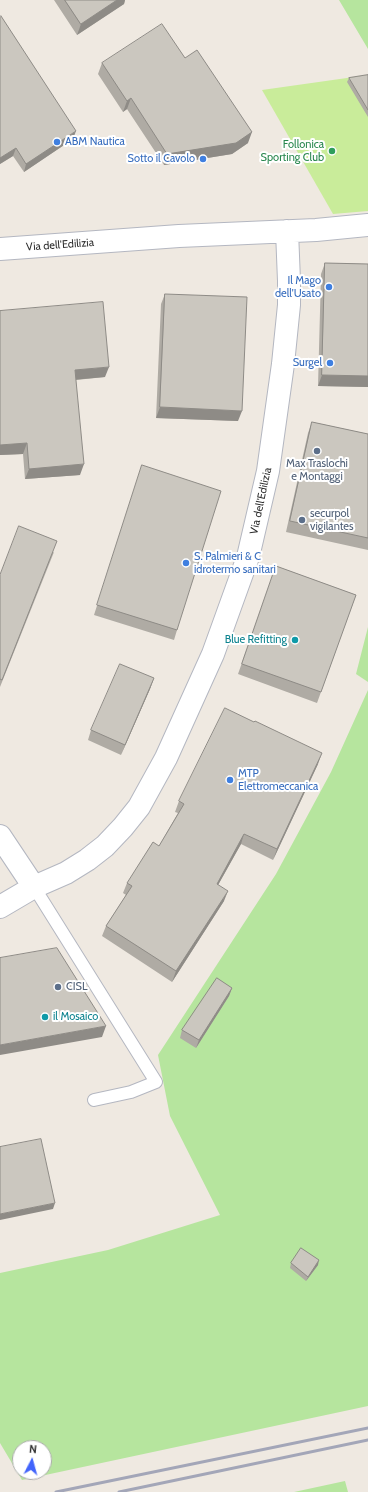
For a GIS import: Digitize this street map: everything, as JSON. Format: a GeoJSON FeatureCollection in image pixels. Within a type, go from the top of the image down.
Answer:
{"type":"FeatureCollection","features":[{"type":"Feature","properties":{"kind":"street","name":"Via dell'Edilizia"},"geometry":{"type":"LineString","coordinates":[[0,249],[179,236],[287,231],[312,223],[368,225]]}},
{"type":"Feature","properties":{"kind":"street","name":"Via dell'Edilizia"},"geometry":{"type":"LineString","coordinates":[[0,907],[34,887],[66,873],[105,846],[118,832],[139,807],[166,758],[213,654],[248,557],[268,471],[283,364],[289,305],[289,259],[287,231]]}},
{"type":"Feature","properties":{"kind":"street"},"geometry":{"type":"LineString","coordinates":[[0,836],[34,887]]}},
{"type":"Feature","properties":{"kind":"lane"},"geometry":{"type":"LineString","coordinates":[[34,887],[156,1082],[131,1092],[94,1100]]}},
{"type":"Feature","properties":{"kind":"green space"},"geometry":{"type":"Polygon","coordinates":[[[339,0],[368,0],[368,49],[339,0]]]}},
{"type":"Feature","properties":{"kind":"green space","name":"Follonica Sporting Club"},"geometry":{"type":"Polygon","coordinates":[[[368,75],[368,211],[333,214],[262,90],[368,75]]]}},
{"type":"Feature","properties":{"kind":"green space"},"geometry":{"type":"Polygon","coordinates":[[[368,627],[368,682],[356,674],[368,627]]]}},
{"type":"Feature","properties":{"kind":"green space"},"geometry":{"type":"Polygon","coordinates":[[[368,690],[368,1406],[52,1474],[52,1440],[12,1440],[12,1463],[0,1443],[0,1273],[108,1250],[220,1215],[170,1116],[158,1055],[276,874],[331,772],[368,690]]]}},
{"type":"Feature","properties":{"kind":"green space"},"geometry":{"type":"Polygon","coordinates":[[[345,1481],[348,1492],[294,1492],[345,1481]]]}},
{"type":"Feature","properties":{"kind":"building"},"geometry":{"type":"Polygon","coordinates":[[[65,0],[117,0],[81,24],[65,0]]]}},
{"type":"Feature","properties":{"kind":"building"},"geometry":{"type":"Polygon","coordinates":[[[1,16],[76,131],[26,164],[16,148],[0,158],[1,16]]]}},
{"type":"Feature","properties":{"kind":"building"},"geometry":{"type":"Polygon","coordinates":[[[162,24],[185,58],[197,50],[252,132],[236,143],[167,154],[131,98],[127,101],[102,63],[162,24]]]}},
{"type":"Feature","properties":{"kind":"building"},"geometry":{"type":"Polygon","coordinates":[[[368,75],[368,110],[349,78],[368,75]]]}},
{"type":"Feature","properties":{"kind":"building"},"geometry":{"type":"Polygon","coordinates":[[[325,263],[368,264],[368,376],[322,375],[325,263]]]}},
{"type":"Feature","properties":{"kind":"building"},"geometry":{"type":"Polygon","coordinates":[[[165,294],[247,297],[242,411],[160,407],[165,294]]]}},
{"type":"Feature","properties":{"kind":"building"},"geometry":{"type":"Polygon","coordinates":[[[103,302],[109,367],[75,370],[84,464],[29,469],[27,443],[0,445],[0,311],[103,302]]]}},
{"type":"Feature","properties":{"kind":"building"},"geometry":{"type":"Polygon","coordinates":[[[312,422],[368,434],[368,538],[290,521],[312,422]]]}},
{"type":"Feature","properties":{"kind":"building"},"geometry":{"type":"Polygon","coordinates":[[[142,465],[221,491],[177,630],[97,605],[142,465]]]}},
{"type":"Feature","properties":{"kind":"building"},"geometry":{"type":"Polygon","coordinates":[[[19,526],[57,541],[2,680],[0,679],[0,575],[19,526]]]}},
{"type":"Feature","properties":{"kind":"building","name":"Blue Refitting"},"geometry":{"type":"Polygon","coordinates":[[[276,566],[356,595],[321,692],[242,664],[276,566]]]}},
{"type":"Feature","properties":{"kind":"building"},"geometry":{"type":"Polygon","coordinates":[[[120,664],[154,678],[125,745],[91,730],[120,664]]]}},
{"type":"Feature","properties":{"kind":"building"},"geometry":{"type":"Polygon","coordinates":[[[225,708],[322,753],[277,849],[244,834],[217,884],[228,891],[176,971],[106,926],[132,886],[127,883],[153,842],[159,846],[184,804],[179,801],[225,708]]]}},
{"type":"Feature","properties":{"kind":"building","name":"il Mosaico"},"geometry":{"type":"Polygon","coordinates":[[[57,948],[106,1026],[0,1045],[0,958],[57,948]]]}},
{"type":"Feature","properties":{"kind":"building"},"geometry":{"type":"Polygon","coordinates":[[[217,978],[232,988],[199,1040],[182,1030],[217,978]]]}},
{"type":"Feature","properties":{"kind":"building"},"geometry":{"type":"Polygon","coordinates":[[[41,1139],[55,1203],[0,1214],[0,1147],[41,1139]]]}},
{"type":"Feature","properties":{"kind":"building"},"geometry":{"type":"Polygon","coordinates":[[[301,1248],[319,1260],[308,1277],[291,1263],[301,1248]]]}},
{"type":"Feature","properties":{"kind":"railway"},"geometry":{"type":"LineString","coordinates":[[56,1492],[368,1428]]}},
{"type":"Feature","properties":{"kind":"railway"},"geometry":{"type":"LineString","coordinates":[[119,1492],[368,1440]]}},
{"type":"Feature","properties":{"kind":"place","name":"ABM Nautica"},"geometry":{"type":"Point","coordinates":[57,142]}},
{"type":"Feature","properties":{"kind":"place","name":"Follonica Sporting Club"},"geometry":{"type":"Point","coordinates":[332,151]}},
{"type":"Feature","properties":{"kind":"place","name":"Sotto il Cavolo"},"geometry":{"type":"Point","coordinates":[203,159]}},
{"type":"Feature","properties":{"kind":"place","name":"Il Mago dell'Usato"},"geometry":{"type":"Point","coordinates":[329,287]}},
{"type":"Feature","properties":{"kind":"place","name":"Surgel"},"geometry":{"type":"Point","coordinates":[330,363]}},
{"type":"Feature","properties":{"kind":"place","name":"Max Traslochi e Montaggi"},"geometry":{"type":"Point","coordinates":[317,451]}},
{"type":"Feature","properties":{"kind":"place","name":"securpol vigilantes"},"geometry":{"type":"Point","coordinates":[302,520]}},
{"type":"Feature","properties":{"kind":"place","name":"S. Palmieri & C idrotermo sanitari"},"geometry":{"type":"Point","coordinates":[186,563]}},
{"type":"Feature","properties":{"kind":"place","name":"Blue Refitting"},"geometry":{"type":"Point","coordinates":[295,640]}},
{"type":"Feature","properties":{"kind":"place","name":"MTP Elettromeccanica"},"geometry":{"type":"Point","coordinates":[230,780]}},
{"type":"Feature","properties":{"kind":"place","name":"CISL"},"geometry":{"type":"Point","coordinates":[58,987]}},
{"type":"Feature","properties":{"kind":"place","name":"il Mosaico"},"geometry":{"type":"Point","coordinates":[45,1017]}}]}
